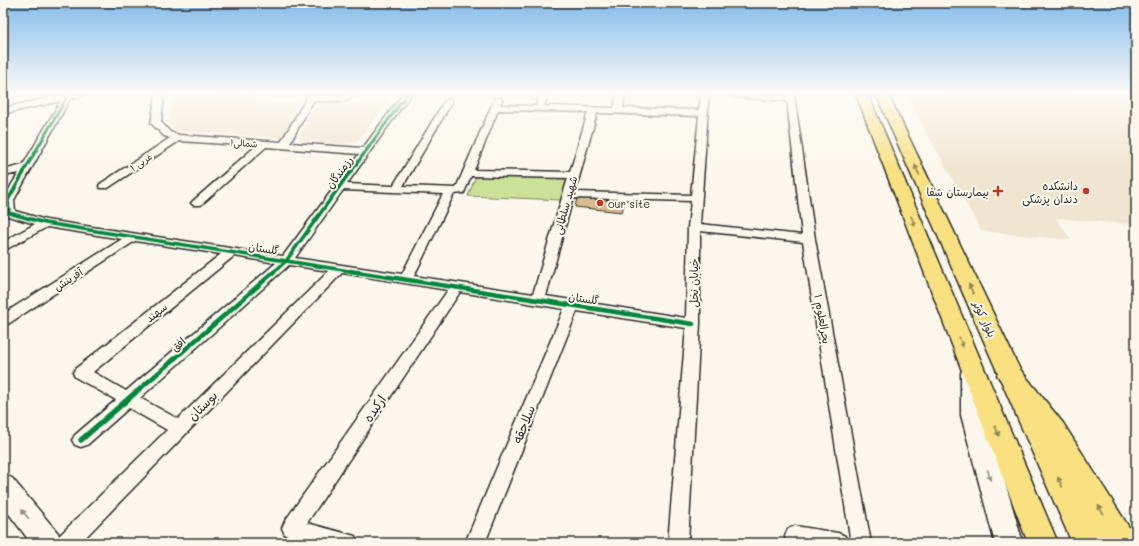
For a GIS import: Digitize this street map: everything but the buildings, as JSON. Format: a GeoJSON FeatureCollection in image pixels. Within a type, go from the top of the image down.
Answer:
{"type":"FeatureCollection","features":[{"type":"Feature","properties":{"kind":"highway"},"geometry":{"type":"LineString","coordinates":[[1010,375],[1053,431],[1122,543]]}},
{"type":"Feature","properties":{"kind":"main road"},"geometry":{"type":"LineString","coordinates":[[872,119],[1043,543]]}},
{"type":"Feature","properties":{"kind":"main road","name":"بلوار کوثر"},"geometry":{"type":"LineString","coordinates":[[894,119],[1088,543]]}},
{"type":"Feature","properties":{"kind":"main road"},"geometry":{"type":"LineString","coordinates":[[972,369],[973,415],[1009,543]]}},
{"type":"Feature","properties":{"kind":"main road"},"geometry":{"type":"LineString","coordinates":[[3,486],[48,543]]}},
{"type":"Feature","properties":{"kind":"street","name":"گلستان"},"geometry":{"type":"LineString","coordinates":[[49,119],[8,200],[10,213],[45,223],[693,324]]}},
{"type":"Feature","properties":{"kind":"street","name":"شمالی۱"},"geometry":{"type":"LineString","coordinates":[[156,119],[156,123],[167,134],[177,138],[365,151]]}},
{"type":"Feature","properties":{"kind":"street"},"geometry":{"type":"LineString","coordinates":[[284,146],[299,119]]}},
{"type":"Feature","properties":{"kind":"street","name":"رزمندگان"},"geometry":{"type":"LineString","coordinates":[[286,261],[388,119]]}},
{"type":"Feature","properties":{"kind":"street"},"geometry":{"type":"LineString","coordinates":[[396,189],[438,119]]}},
{"type":"Feature","properties":{"kind":"street"},"geometry":{"type":"LineString","coordinates":[[339,187],[460,191],[490,119]]}},
{"type":"Feature","properties":{"kind":"street","name":"شهید سلطانی"},"geometry":{"type":"LineString","coordinates":[[538,300],[590,119]]}},
{"type":"Feature","properties":{"kind":"street","name":"خیابان نخل"},"geometry":{"type":"LineString","coordinates":[[678,543],[693,324],[694,227],[702,119]]}},
{"type":"Feature","properties":{"kind":"street","name":"بحرالعلوم ۱"},"geometry":{"type":"LineString","coordinates":[[793,119],[809,239],[861,543]]}},
{"type":"Feature","properties":{"kind":"street","name":"غربی ۱"},"geometry":{"type":"LineString","coordinates":[[104,186],[177,138]]}},
{"type":"Feature","properties":{"kind":"street"},"geometry":{"type":"LineString","coordinates":[[197,203],[264,144]]}},
{"type":"Feature","properties":{"kind":"street"},"geometry":{"type":"LineString","coordinates":[[3,172],[25,168]]}},
{"type":"Feature","properties":{"kind":"street"},"geometry":{"type":"LineString","coordinates":[[468,173],[574,175]]}},
{"type":"Feature","properties":{"kind":"street"},"geometry":{"type":"LineString","coordinates":[[406,280],[450,191]]}},
{"type":"Feature","properties":{"kind":"street"},"geometry":{"type":"LineString","coordinates":[[568,195],[696,198]]}},
{"type":"Feature","properties":{"kind":"street"},"geometry":{"type":"LineString","coordinates":[[3,247],[45,223]]}},
{"type":"Feature","properties":{"kind":"street"},"geometry":{"type":"LineString","coordinates":[[694,227],[809,239]]}},
{"type":"Feature","properties":{"kind":"street","name":"آفرینش"},"geometry":{"type":"LineString","coordinates":[[3,321],[133,237]]}},
{"type":"Feature","properties":{"kind":"street","name":"سهند"},"geometry":{"type":"LineString","coordinates":[[129,399],[81,372],[232,252]]}},
{"type":"Feature","properties":{"kind":"street","name":"افق"},"geometry":{"type":"LineString","coordinates":[[81,440],[286,261]]}},
{"type":"Feature","properties":{"kind":"street","name":"بوستان"},"geometry":{"type":"LineString","coordinates":[[66,543],[339,269]]}},
{"type":"Feature","properties":{"kind":"street","name":"ارکیده"},"geometry":{"type":"LineString","coordinates":[[348,543],[292,528],[457,287]]}},
{"type":"Feature","properties":{"kind":"street","name":"سلاجقه"},"geometry":{"type":"LineString","coordinates":[[475,543],[572,305]]}},
{"type":"Feature","properties":{"kind":"street"},"geometry":{"type":"LineString","coordinates":[[129,399],[180,428]]}},
{"type":"Feature","properties":{"kind":"street"},"geometry":{"type":"LineString","coordinates":[[796,543],[795,536],[838,543]]}},
{"type":"Feature","properties":{"kind":"shaded area"},"geometry":{"type":"Polygon","coordinates":[[[169,119],[292,119],[283,138],[179,131],[168,124],[169,119]]]}},
{"type":"Feature","properties":{"kind":"shaded area"},"geometry":{"type":"Polygon","coordinates":[[[308,119],[374,119],[358,140],[344,144],[299,140],[308,119]]]}},
{"type":"Feature","properties":{"kind":"shaded area","name":"بیمارستان شفا"},"geometry":{"type":"Polygon","coordinates":[[[920,119],[1136,119],[1136,225],[1056,218],[1071,240],[981,231],[920,119]]]}},
{"type":"Feature","properties":{"kind":"green space"},"geometry":{"type":"Polygon","coordinates":[[[476,176],[567,179],[561,200],[468,196],[476,176]]]}},
{"type":"Feature","properties":{"kind":"cycle path"},"geometry":{"type":"LineString","coordinates":[[54,119],[8,200],[9,213],[45,223],[693,324]]}},
{"type":"Feature","properties":{"kind":"cycle path"},"geometry":{"type":"LineString","coordinates":[[81,440],[286,261],[389,119]]}},
{"type":"Feature","properties":{"kind":"place","name":"بیمارستان شفا"},"geometry":{"type":"Point","coordinates":[998,191]}},
{"type":"Feature","properties":{"kind":"place","name":"دانشکده دندان پزشکی"},"geometry":{"type":"Point","coordinates":[1086,191]}},
{"type":"Feature","properties":{"kind":"place","name":"our site"},"geometry":{"type":"Point","coordinates":[600,203]}}]}
